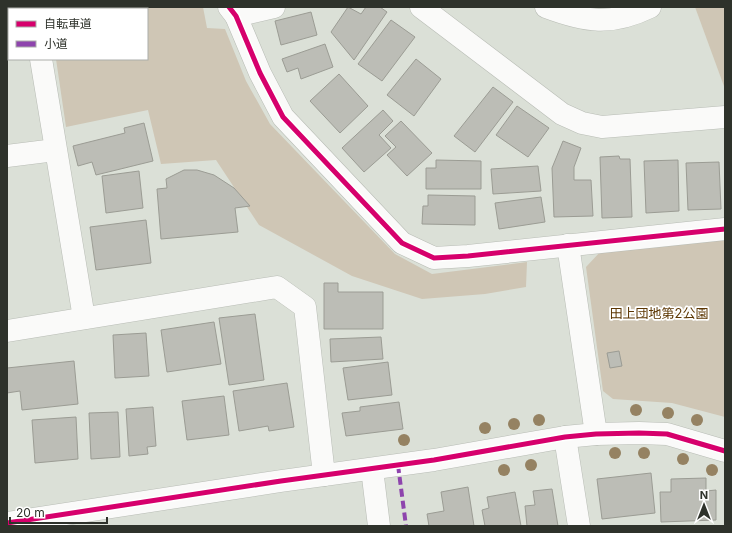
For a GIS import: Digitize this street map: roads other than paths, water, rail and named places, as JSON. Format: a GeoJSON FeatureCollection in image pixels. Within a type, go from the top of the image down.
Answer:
{"type":"FeatureCollection","features":[{"type":"Feature","properties":{"kind":"street"},"geometry":{"type":"LineString","coordinates":[[274,7],[232,12],[260,73],[283,117],[402,243],[434,258],[468,256],[725,229]]}},
{"type":"Feature","properties":{"kind":"street"},"geometry":{"type":"LineString","coordinates":[[421,7],[562,114],[582,123],[602,127],[725,118]]}},
{"type":"Feature","properties":{"kind":"street"},"geometry":{"type":"LineString","coordinates":[[546,7],[570,16],[601,21],[632,15],[650,7]]}},
{"type":"Feature","properties":{"kind":"street"},"geometry":{"type":"LineString","coordinates":[[41,60],[84,318]]}},
{"type":"Feature","properties":{"kind":"street"},"geometry":{"type":"LineString","coordinates":[[7,156],[55,150]]}},
{"type":"Feature","properties":{"kind":"street"},"geometry":{"type":"LineString","coordinates":[[568,245],[596,434]]}},
{"type":"Feature","properties":{"kind":"street"},"geometry":{"type":"LineString","coordinates":[[7,331],[277,287],[304,306],[324,475]]}},
{"type":"Feature","properties":{"kind":"street"},"geometry":{"type":"LineString","coordinates":[[7,523],[324,475],[434,460],[565,437],[596,434],[668,434],[725,451]]}},
{"type":"Feature","properties":{"kind":"street"},"geometry":{"type":"LineString","coordinates":[[565,437],[579,526]]}},
{"type":"Feature","properties":{"kind":"street"},"geometry":{"type":"LineString","coordinates":[[372,468],[379,526]]}},
{"type":"Feature","properties":{"kind":"park label","name":"田上団地第2公園"},"geometry":{"type":"Point","coordinates":[659,313]}}]}
